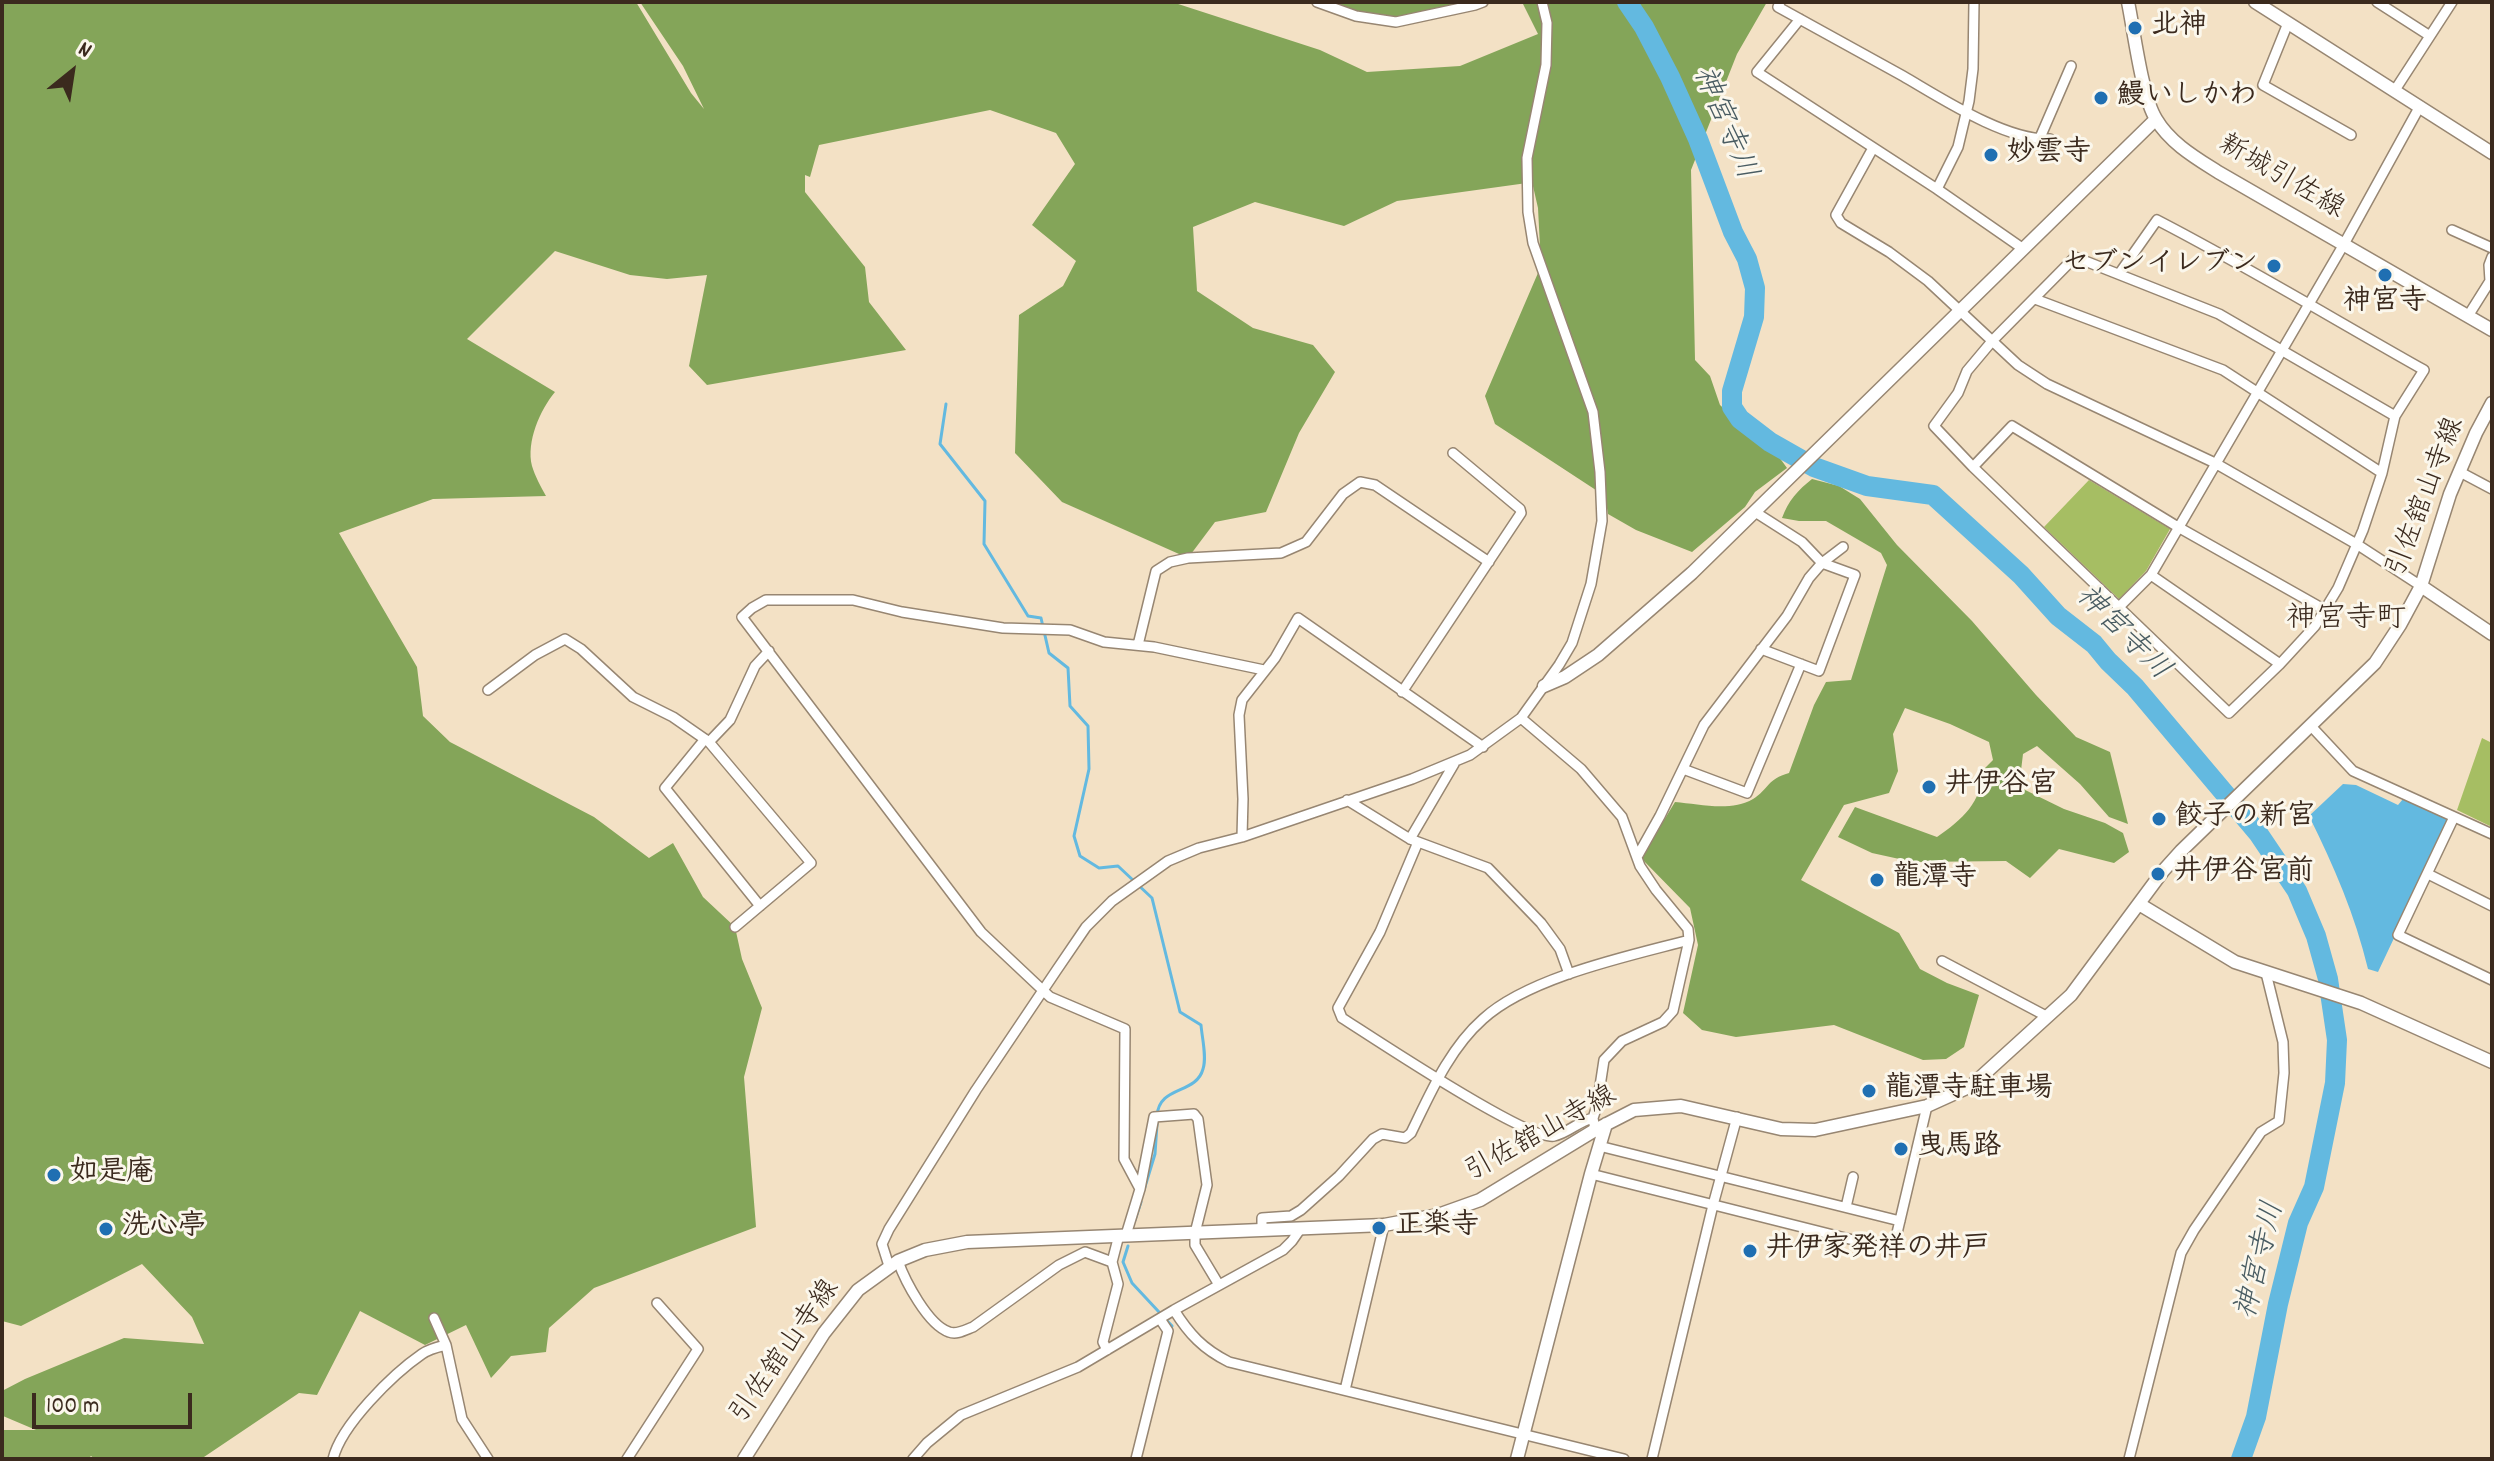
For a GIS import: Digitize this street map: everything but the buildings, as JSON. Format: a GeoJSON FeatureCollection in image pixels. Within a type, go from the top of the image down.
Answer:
{"type":"FeatureCollection","features":[{"type":"Feature","properties":{"kind":"main road","name":"新城引佐線"},"geometry":{"type":"LineString","coordinates":[[2128,2],[2148,99],[2156,119],[2173,140],[2191,155],[2492,330]]}},
{"type":"Feature","properties":{"kind":"main road"},"geometry":{"type":"LineString","coordinates":[[2255,2],[2492,153]]}},
{"type":"Feature","properties":{"kind":"main road"},"geometry":{"type":"LineString","coordinates":[[1544,686],[1565,677],[1598,655],[1692,573],[2156,119]]}},
{"type":"Feature","properties":{"kind":"main road","name":"引佐舘山寺線"},"geometry":{"type":"LineString","coordinates":[[744,1459],[824,1333],[858,1290],[893,1263],[925,1250],[967,1242],[1384,1225],[1438,1215],[1480,1200],[1598,1124],[1634,1110],[1681,1106],[1781,1129],[1815,1130],[1927,1106],[1971,1086],[2071,995],[2163,871],[2375,663],[2421,586],[2450,494],[2492,403]]}},
{"type":"Feature","properties":{"kind":"main road"},"geometry":{"type":"LineString","coordinates":[[2421,586],[2492,634]]}},
{"type":"Feature","properties":{"kind":"main road"},"geometry":{"type":"LineString","coordinates":[[2139,904],[2222,955],[2361,1003],[2492,1062]]}},
{"type":"Feature","properties":{"kind":"main road"},"geometry":{"type":"LineString","coordinates":[[1517,1459],[1599,1146],[1598,1124]]}},
{"type":"Feature","properties":{"kind":"street"},"geometry":{"type":"LineString","coordinates":[[1317,2],[1356,16],[1396,22],[1483,2]]}},
{"type":"Feature","properties":{"kind":"street"},"geometry":{"type":"LineString","coordinates":[[1112,1262],[1085,1252],[1059,1265],[973,1327],[950,1333],[928,1315],[882,1244],[976,1090],[1086,927],[1130,887],[1168,861],[1199,848],[1242,837],[1454,764],[1521,718],[1572,643],[1591,584],[1602,521],[1600,472],[1593,412],[1533,243],[1528,212],[1527,158],[1546,65],[1547,23],[1542,2]]}},
{"type":"Feature","properties":{"kind":"street"},"geometry":{"type":"LineString","coordinates":[[1780,2],[1778,7],[1966,112],[2013,133],[2044,140],[2071,66]]}},
{"type":"Feature","properties":{"kind":"street"},"geometry":{"type":"LineString","coordinates":[[1937,189],[1958,147],[1966,112],[1973,69],[1974,2]]}},
{"type":"Feature","properties":{"kind":"street"},"geometry":{"type":"LineString","coordinates":[[2377,2],[2430,36]]}},
{"type":"Feature","properties":{"kind":"street"},"geometry":{"type":"LineString","coordinates":[[2395,90],[2452,2]]}},
{"type":"Feature","properties":{"kind":"street"},"geometry":{"type":"LineString","coordinates":[[1800,19],[1757,72],[2022,248]]}},
{"type":"Feature","properties":{"kind":"street"},"geometry":{"type":"LineString","coordinates":[[2288,23],[2263,85],[2351,135]]}},
{"type":"Feature","properties":{"kind":"street"},"geometry":{"type":"LineString","coordinates":[[2118,608],[2151,575],[2344,244],[2420,106]]}},
{"type":"Feature","properties":{"kind":"street"},"geometry":{"type":"LineString","coordinates":[[1873,148],[1836,215],[1841,223],[1889,252],[1928,281],[2018,365],[2047,384],[2215,463],[2358,545],[2421,586]]}},
{"type":"Feature","properties":{"kind":"street"},"geometry":{"type":"LineString","coordinates":[[2119,274],[2157,220],[2237,261],[2307,305],[2424,370],[2395,416],[2382,473],[2358,545],[2325,610],[2315,626],[2280,664],[2229,713],[1934,426],[1958,393],[1967,371],[1993,340],[2075,257],[2219,314],[2395,416]]}},
{"type":"Feature","properties":{"kind":"street"},"geometry":{"type":"LineString","coordinates":[[2452,230],[2492,248]]}},
{"type":"Feature","properties":{"kind":"street"},"geometry":{"type":"LineString","coordinates":[[2468,316],[2490,281],[2492,257]]}},
{"type":"Feature","properties":{"kind":"street"},"geometry":{"type":"LineString","coordinates":[[2035,299],[2223,370],[2382,473]]}},
{"type":"Feature","properties":{"kind":"street"},"geometry":{"type":"LineString","coordinates":[[1973,467],[2012,426],[2178,527],[2325,610]]}},
{"type":"Feature","properties":{"kind":"street"},"geometry":{"type":"LineString","coordinates":[[1402,692],[1521,513],[1453,453]]}},
{"type":"Feature","properties":{"kind":"street"},"geometry":{"type":"LineString","coordinates":[[2460,472],[2492,489]]}},
{"type":"Feature","properties":{"kind":"street"},"geometry":{"type":"LineString","coordinates":[[1138,645],[1156,571],[1170,562],[1188,558],[1281,553],[1293,548],[1306,542],[1343,494],[1360,482],[1375,485],[1489,562]]}},
{"type":"Feature","properties":{"kind":"street"},"geometry":{"type":"LineString","coordinates":[[1755,512],[1802,542],[1822,563],[1855,575],[1819,671],[1761,649]]}},
{"type":"Feature","properties":{"kind":"street"},"geometry":{"type":"LineString","coordinates":[[1637,857],[1704,725],[1787,616],[1809,578],[1843,547]]}},
{"type":"Feature","properties":{"kind":"street"},"geometry":{"type":"LineString","coordinates":[[2151,575],[2280,664]]}},
{"type":"Feature","properties":{"kind":"street"},"geometry":{"type":"LineString","coordinates":[[1140,1189],[1124,1159],[1125,1029],[1057,1002],[981,932],[742,617],[766,600],[853,600],[902,612],[1003,628],[1070,630],[1104,642],[1138,645],[1264,670]]}},
{"type":"Feature","properties":{"kind":"street"},"geometry":{"type":"LineString","coordinates":[[1242,837],[1239,715],[1242,700],[1275,658],[1298,618],[1483,747]]}},
{"type":"Feature","properties":{"kind":"street"},"geometry":{"type":"LineString","coordinates":[[488,690],[535,655],[565,639],[581,649],[633,697],[673,717],[707,740],[811,863],[735,927]]}},
{"type":"Feature","properties":{"kind":"street"},"geometry":{"type":"LineString","coordinates":[[760,906],[665,788],[707,740],[730,720],[755,666],[769,651]]}},
{"type":"Feature","properties":{"kind":"street"},"geometry":{"type":"LineString","coordinates":[[1683,769],[1747,793],[1801,664]]}},
{"type":"Feature","properties":{"kind":"street"},"geometry":{"type":"LineString","coordinates":[[1454,764],[1414,840],[1380,932],[1338,1008],[1342,1018],[1538,1135],[1552,1137],[1583,1120],[1598,1124],[1597,1106],[1604,1060],[1622,1041],[1663,1022],[1673,1011],[1689,940],[1688,929],[1656,890],[1637,857],[1622,817],[1581,769],[1521,718]]}},
{"type":"Feature","properties":{"kind":"street"},"geometry":{"type":"LineString","coordinates":[[2310,725],[2353,771],[2492,834]]}},
{"type":"Feature","properties":{"kind":"street"},"geometry":{"type":"LineString","coordinates":[[1347,800],[1414,840],[1488,868],[1541,923],[1560,949],[1569,974]]}},
{"type":"Feature","properties":{"kind":"street"},"geometry":{"type":"LineString","coordinates":[[2454,817],[2398,935],[2492,980]]}},
{"type":"Feature","properties":{"kind":"street"},"geometry":{"type":"LineString","coordinates":[[2428,874],[2492,906]]}},
{"type":"Feature","properties":{"kind":"street"},"geometry":{"type":"LineString","coordinates":[[1262,1230],[1262,1218],[1291,1216],[1301,1210],[1339,1176],[1373,1139],[1382,1134],[1405,1138],[1411,1133],[1438,1078],[1466,1037],[1483,1018],[1503,1004],[1569,974],[1689,940]]}},
{"type":"Feature","properties":{"kind":"street"},"geometry":{"type":"LineString","coordinates":[[1942,961],[2048,1017]]}},
{"type":"Feature","properties":{"kind":"street"},"geometry":{"type":"LineString","coordinates":[[2129,1459],[2181,1253],[2261,1132],[2279,1121],[2284,1073],[2283,1042],[2271,974]]}},
{"type":"Feature","properties":{"kind":"street"},"geometry":{"type":"LineString","coordinates":[[1591,1174],[1893,1250],[1927,1106]]}},
{"type":"Feature","properties":{"kind":"street"},"geometry":{"type":"LineString","coordinates":[[1107,1350],[1103,1342],[1118,1284],[1112,1262],[1140,1189],[1154,1117],[1194,1114],[1198,1119],[1207,1185],[1195,1245],[1219,1285]]}},
{"type":"Feature","properties":{"kind":"street"},"geometry":{"type":"LineString","coordinates":[[1652,1459],[1737,1117]]}},
{"type":"Feature","properties":{"kind":"street"},"geometry":{"type":"LineString","coordinates":[[1599,1146],[1900,1221]]}},
{"type":"Feature","properties":{"kind":"street"},"geometry":{"type":"LineString","coordinates":[[1846,1207],[1853,1177]]}},
{"type":"Feature","properties":{"kind":"street"},"geometry":{"type":"LineString","coordinates":[[1345,1390],[1384,1225]]}},
{"type":"Feature","properties":{"kind":"street"},"geometry":{"type":"LineString","coordinates":[[913,1459],[961,1415],[1078,1367],[1283,1250],[1301,1228]]}},
{"type":"Feature","properties":{"kind":"street"},"geometry":{"type":"LineString","coordinates":[[627,1459],[698,1349],[657,1303]]}},
{"type":"Feature","properties":{"kind":"street"},"geometry":{"type":"LineString","coordinates":[[1174,1310],[1189,1334],[1201,1346],[1229,1362],[1624,1459]]}},
{"type":"Feature","properties":{"kind":"street"},"geometry":{"type":"LineString","coordinates":[[434,1318],[446,1345],[462,1419],[488,1459]]}},
{"type":"Feature","properties":{"kind":"street"},"geometry":{"type":"LineString","coordinates":[[1136,1459],[1168,1331],[1160,1319]]}},
{"type":"Feature","properties":{"kind":"street"},"geometry":{"type":"LineString","coordinates":[[333,1459],[339,1441],[350,1425],[384,1388],[424,1352],[446,1345]]}},
{"type":"Feature","properties":{"kind":"green space"},"geometry":{"type":"Polygon","coordinates":[[[2,2],[636,2],[704,109],[683,66],[640,2],[1172,2],[1320,50],[1367,72],[1460,66],[1538,34],[1522,2],[1767,2],[1737,54],[1691,170],[1695,360],[1710,376],[1720,405],[1744,428],[1766,439],[1787,468],[1755,492],[1745,507],[1692,552],[1636,530],[1608,514],[1605,496],[1495,424],[1485,396],[1541,266],[1538,208],[1530,173],[1527,183],[1397,201],[1344,226],[1255,202],[1193,227],[1197,291],[1253,328],[1313,345],[1335,372],[1299,433],[1266,512],[1215,522],[1188,558],[1062,502],[1015,453],[1019,315],[1063,286],[1076,261],[1032,225],[1075,164],[1056,133],[990,110],[819,145],[810,177],[805,175],[805,192],[865,267],[869,302],[906,350],[707,385],[689,366],[707,275],[667,279],[630,275],[555,251],[467,339],[555,392],[540,417],[531,447],[532,466],[546,496],[433,499],[339,533],[417,667],[423,716],[450,742],[594,817],[649,858],[673,843],[703,897],[735,927],[742,959],[762,1008],[744,1077],[756,1227],[594,1288],[549,1328],[546,1352],[511,1356],[491,1378],[466,1325],[425,1345],[360,1311],[317,1395],[299,1393],[201,1459],[95,1459],[91,1456],[88,1459],[2,1459],[2,1430],[36,1430],[3,1416],[2,1391],[124,1338],[204,1344],[192,1317],[142,1264],[21,1326],[2,1321],[2,2]]]}},
{"type":"Feature","properties":{"kind":"green space"},"geometry":{"type":"Polygon","coordinates":[[[1333,2],[1480,2],[1396,22],[1334,8],[1333,2]]]}},
{"type":"Feature","properties":{"kind":"green space"},"geometry":{"type":"Polygon","coordinates":[[[1812,479],[1839,486],[1860,499],[1897,545],[1972,621],[2076,737],[2110,752],[2128,824],[2109,817],[2080,784],[2037,746],[2023,754],[2019,787],[2123,833],[2129,852],[2114,863],[2059,849],[2030,878],[2006,861],[1913,862],[1872,853],[1838,837],[1855,807],[1937,837],[1955,824],[1975,801],[1983,770],[1993,760],[1989,742],[1905,708],[1893,734],[1898,771],[1889,793],[1844,805],[1801,880],[1899,933],[1920,969],[1979,995],[1964,1047],[1946,1059],[1923,1060],[1834,1025],[1736,1037],[1702,1030],[1683,1013],[1698,945],[1690,908],[1641,858],[1675,802],[1715,806],[1744,803],[1776,778],[1789,773],[1814,705],[1826,682],[1851,680],[1887,565],[1881,553],[1826,521],[1782,518],[1794,496],[1812,479]]]}},
{"type":"Feature","properties":{"kind":"green space"},"geometry":{"type":"Polygon","coordinates":[[[2089,480],[2170,529],[2146,571],[2119,599],[2044,527],[2089,480]]]}},
{"type":"Feature","properties":{"kind":"green space"},"geometry":{"type":"Polygon","coordinates":[[[2482,738],[2492,743],[2492,827],[2457,810],[2482,738]]]}},
{"type":"Feature","properties":{"kind":"water"},"geometry":{"type":"Polygon","coordinates":[[[2343,784],[2356,785],[2398,805],[2403,799],[2447,819],[2447,826],[2378,972],[2368,969],[2343,891],[2309,816],[2343,784]]]}},
{"type":"Feature","properties":{"kind":"waterway","name":"神宮寺川"},"geometry":{"type":"LineString","coordinates":[[1627,2],[1670,77],[1698,139],[1733,232],[1747,259],[1755,288],[1754,317],[1732,391],[1732,407],[1740,419],[1770,442],[1814,467],[1867,486],[1933,495],[2021,575],[2058,616],[2094,644],[2135,687],[2258,833],[2297,891],[2316,936],[2328,979],[2337,1040],[2335,1083],[2314,1187],[2298,1223],[2278,1304],[2256,1417],[2241,1459]]}},
{"type":"Feature","properties":{"kind":"waterway"},"geometry":{"type":"LineString","coordinates":[[946,404],[940,444],[985,501],[984,544],[1028,616],[1041,618],[1049,653],[1068,668],[1070,706],[1088,726],[1089,769],[1074,836],[1080,856],[1099,868],[1118,866],[1152,898],[1180,1012],[1201,1025],[1205,1059],[1203,1069],[1193,1083],[1164,1099],[1157,1116]]}},
{"type":"Feature","properties":{"kind":"waterway"},"geometry":{"type":"LineString","coordinates":[[1144,1190],[1155,1154],[1157,1124]]}},
{"type":"Feature","properties":{"kind":"waterway"},"geometry":{"type":"LineString","coordinates":[[1135,1220],[1141,1202]]}},
{"type":"Feature","properties":{"kind":"waterway"},"geometry":{"type":"LineString","coordinates":[[1128,1246],[1123,1262],[1132,1283],[1171,1328]]}},
{"type":"Feature","properties":{"kind":"place","name":"北神"},"geometry":{"type":"Point","coordinates":[2135,28]}},
{"type":"Feature","properties":{"kind":"place","name":"鰻いしかわ"},"geometry":{"type":"Point","coordinates":[2101,98]}},
{"type":"Feature","properties":{"kind":"place","name":"妙雲寺"},"geometry":{"type":"Point","coordinates":[1991,155]}},
{"type":"Feature","properties":{"kind":"place","name":"セブンイレブン"},"geometry":{"type":"Point","coordinates":[2274,266]}},
{"type":"Feature","properties":{"kind":"place","name":"神宮寺"},"geometry":{"type":"Point","coordinates":[2385,275]}},
{"type":"Feature","properties":{"kind":"place","name":"井伊谷宮"},"geometry":{"type":"Point","coordinates":[1929,787]}},
{"type":"Feature","properties":{"kind":"place","name":"餃子の新宮"},"geometry":{"type":"Point","coordinates":[2159,819]}},
{"type":"Feature","properties":{"kind":"place","name":"井伊谷宮前"},"geometry":{"type":"Point","coordinates":[2158,874]}},
{"type":"Feature","properties":{"kind":"place","name":"龍潭寺"},"geometry":{"type":"Point","coordinates":[1877,880]}},
{"type":"Feature","properties":{"kind":"place","name":"龍潭寺駐車場"},"geometry":{"type":"Point","coordinates":[1869,1091]}},
{"type":"Feature","properties":{"kind":"place","name":"曳馬路"},"geometry":{"type":"Point","coordinates":[1901,1149]}},
{"type":"Feature","properties":{"kind":"place","name":"如是庵"},"geometry":{"type":"Point","coordinates":[54,1175]}},
{"type":"Feature","properties":{"kind":"place","name":"正楽寺"},"geometry":{"type":"Point","coordinates":[1379,1228]}},
{"type":"Feature","properties":{"kind":"place","name":"洗心亭"},"geometry":{"type":"Point","coordinates":[106,1229]}},
{"type":"Feature","properties":{"kind":"place","name":"井伊家発祥の井戸"},"geometry":{"type":"Point","coordinates":[1750,1251]}},
{"type":"Feature","properties":{"kind":"district","name":"神宮寺町"},"geometry":{"type":"Point","coordinates":[2346,622]}}]}
